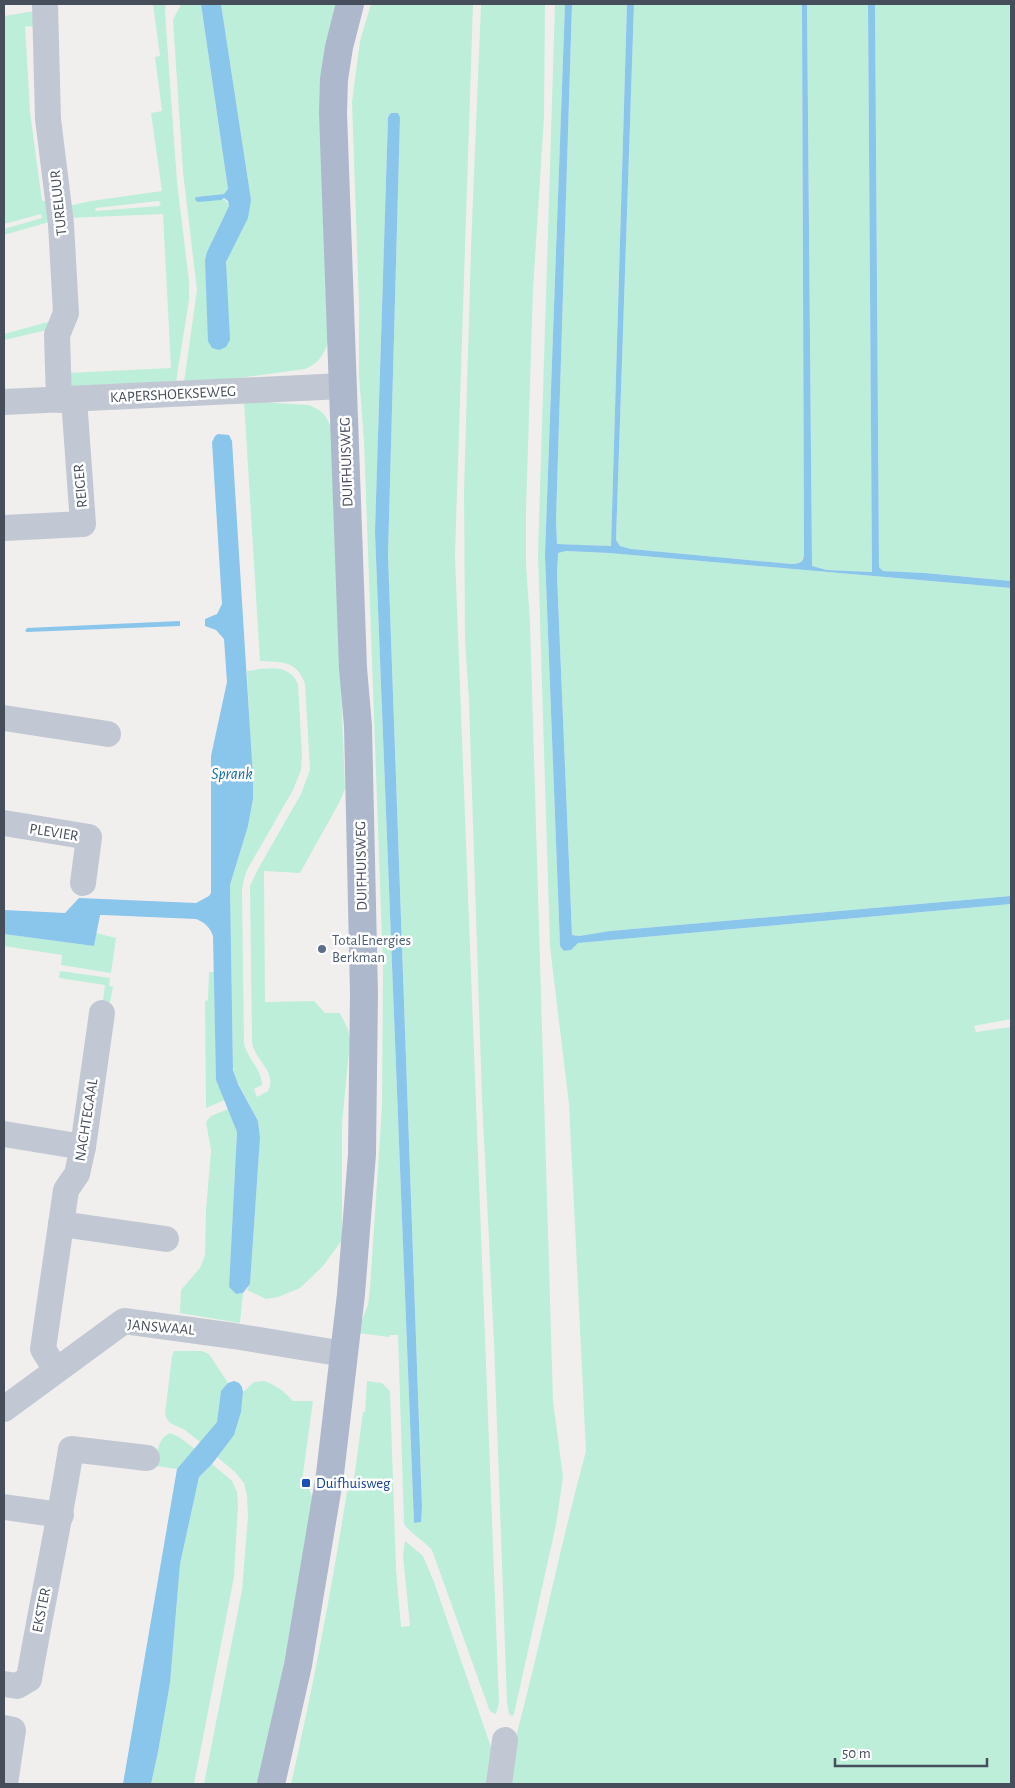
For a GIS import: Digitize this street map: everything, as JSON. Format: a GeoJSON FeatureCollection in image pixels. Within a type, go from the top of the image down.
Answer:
{"type":"FeatureCollection","features":[{"type":"Feature","properties":{"kind":"main road","name":"DUIFHUISWEG"},"geometry":{"type":"LineString","coordinates":[[271,1784],[298,1665],[330,1474],[350,1294],[362,1154],[364,994],[358,726],[353,668],[333,113],[338,47],[350,4]]}},
{"type":"Feature","properties":{"kind":"street","name":"TURELUUR"},"geometry":{"type":"LineString","coordinates":[[45,4],[48,119],[61,224],[66,313],[57,335],[67,399]]}},
{"type":"Feature","properties":{"kind":"street","name":"KAPERSHOEKSEWEG"},"geometry":{"type":"LineString","coordinates":[[4,402],[343,386]]}},
{"type":"Feature","properties":{"kind":"street","name":"REIGER"},"geometry":{"type":"LineString","coordinates":[[4,528],[82,524],[67,399]]}},
{"type":"Feature","properties":{"kind":"street"},"geometry":{"type":"LineString","coordinates":[[4,718],[108,734]]}},
{"type":"Feature","properties":{"kind":"street","name":"PLEVIER"},"geometry":{"type":"LineString","coordinates":[[4,823],[89,837],[83,883]]}},
{"type":"Feature","properties":{"kind":"street","name":"NACHTEGAAL"},"geometry":{"type":"LineString","coordinates":[[56,1370],[43,1349],[66,1190],[77,1174],[83,1147],[102,1013]]}},
{"type":"Feature","properties":{"kind":"street"},"geometry":{"type":"LineString","coordinates":[[4,1134],[83,1147]]}},
{"type":"Feature","properties":{"kind":"street"},"geometry":{"type":"LineString","coordinates":[[61,1224],[166,1239]]}},
{"type":"Feature","properties":{"kind":"street","name":"JANSWAAL"},"geometry":{"type":"LineString","coordinates":[[4,1409],[124,1321],[344,1354]]}},
{"type":"Feature","properties":{"kind":"street","name":"EKSTER"},"geometry":{"type":"LineString","coordinates":[[4,1684],[18,1686],[29,1679],[41,1608],[61,1515],[71,1449],[147,1458]]}},
{"type":"Feature","properties":{"kind":"street"},"geometry":{"type":"LineString","coordinates":[[4,1507],[61,1515]]}},
{"type":"Feature","properties":{"kind":"street"},"geometry":{"type":"LineString","coordinates":[[4,1728],[13,1730],[4,1784]]}},
{"type":"Feature","properties":{"kind":"street"},"geometry":{"type":"LineString","coordinates":[[499,1784],[505,1740]]}},
{"type":"Feature","properties":{"kind":"green space"},"geometry":{"type":"Polygon","coordinates":[[[153,4],[166,4],[177,182],[189,281],[189,300],[176,382],[69,387],[68,373],[171,368],[163,214],[68,218],[68,206],[162,191],[151,113],[162,111],[155,57],[160,56],[153,4]],[[158,201],[96,208],[95,210],[159,206],[161,203],[158,201]]]}},
{"type":"Feature","properties":{"kind":"green space"},"geometry":{"type":"Polygon","coordinates":[[[181,4],[201,4],[228,190],[224,194],[196,197],[220,198],[227,202],[229,206],[207,252],[226,267],[227,258],[251,200],[221,4],[336,4],[326,41],[321,76],[328,342],[320,358],[305,369],[231,379],[184,382],[197,290],[183,172],[173,20],[181,4]]]}},
{"type":"Feature","properties":{"kind":"green space"},"geometry":{"type":"Polygon","coordinates":[[[371,4],[473,4],[455,555],[499,1703],[496,1714],[489,1709],[432,1550],[404,1524],[398,1335],[390,1335],[389,1337],[358,1333],[368,1305],[370,1288],[382,1107],[383,966],[364,441],[359,375],[359,304],[352,102],[360,41],[371,4]],[[391,113],[388,117],[375,532],[414,1523],[421,1522],[422,1507],[388,555],[400,117],[398,113],[391,113]]]}},
{"type":"Feature","properties":{"kind":"green space"},"geometry":{"type":"Polygon","coordinates":[[[481,4],[545,4],[544,117],[533,290],[526,564],[530,622],[553,1401],[563,1477],[556,1525],[512,1716],[509,1714],[507,1702],[494,1343],[482,1099],[469,702],[465,640],[464,491],[481,4]]]}},
{"type":"Feature","properties":{"kind":"green space"},"geometry":{"type":"Polygon","coordinates":[[[555,4],[565,4],[545,555],[560,946],[564,951],[571,950],[578,943],[1011,904],[1011,1019],[974,1026],[976,1032],[1011,1027],[1011,1784],[503,1784],[515,1743],[586,1451],[569,1104],[550,947],[538,554],[555,4]]]}},
{"type":"Feature","properties":{"kind":"green space"},"geometry":{"type":"Polygon","coordinates":[[[572,4],[627,4],[611,546],[557,544],[556,520],[572,4]]]}},
{"type":"Feature","properties":{"kind":"green space"},"geometry":{"type":"Polygon","coordinates":[[[634,4],[802,4],[804,554],[801,563],[792,564],[631,549],[620,546],[616,540],[634,4]]]}},
{"type":"Feature","properties":{"kind":"green space"},"geometry":{"type":"Polygon","coordinates":[[[807,4],[868,4],[872,572],[827,570],[812,566],[807,4]]]}},
{"type":"Feature","properties":{"kind":"green space"},"geometry":{"type":"Polygon","coordinates":[[[875,4],[1011,4],[1011,581],[883,571],[879,567],[875,4]]]}},
{"type":"Feature","properties":{"kind":"green space"},"geometry":{"type":"Polygon","coordinates":[[[35,11],[36,27],[25,26],[30,112],[42,201],[51,200],[56,220],[4,235],[4,229],[42,218],[41,214],[4,224],[4,16],[35,11]]]}},
{"type":"Feature","properties":{"kind":"green space"},"geometry":{"type":"Polygon","coordinates":[[[48,322],[47,330],[4,340],[4,334],[48,322]]]}},
{"type":"Feature","properties":{"kind":"green space"},"geometry":{"type":"Polygon","coordinates":[[[244,401],[309,405],[323,414],[331,428],[345,789],[300,873],[264,871],[265,1002],[314,1001],[325,1013],[340,1013],[348,1029],[350,1042],[342,1124],[342,1240],[323,1266],[300,1288],[278,1297],[266,1299],[247,1290],[250,1284],[260,1138],[258,1121],[235,1077],[233,1065],[230,885],[248,826],[253,799],[247,671],[269,668],[289,672],[294,677],[298,684],[302,755],[301,770],[293,790],[247,870],[242,890],[244,1044],[248,1055],[260,1074],[262,1085],[254,1089],[257,1097],[268,1091],[270,1078],[252,1042],[250,886],[301,794],[310,770],[305,684],[302,676],[293,666],[281,662],[260,661],[244,401]]]}},
{"type":"Feature","properties":{"kind":"green space"},"geometry":{"type":"Polygon","coordinates":[[[566,551],[609,553],[1011,588],[1011,896],[610,931],[579,936],[572,935],[557,575],[558,553],[566,551]]]}},
{"type":"Feature","properties":{"kind":"green space"},"geometry":{"type":"Polygon","coordinates":[[[96,933],[116,938],[111,973],[61,965],[62,955],[4,946],[4,934],[94,946],[96,933]]]}},
{"type":"Feature","properties":{"kind":"green space"},"geometry":{"type":"Polygon","coordinates":[[[60,971],[110,978],[109,986],[113,987],[110,1002],[103,1001],[105,985],[59,978],[60,971]]]}},
{"type":"Feature","properties":{"kind":"green space"},"geometry":{"type":"Polygon","coordinates":[[[209,972],[214,972],[216,1080],[225,1100],[206,1108],[205,1001],[208,1000],[209,972]]]}},
{"type":"Feature","properties":{"kind":"green space"},"geometry":{"type":"Polygon","coordinates":[[[228,1109],[237,1132],[229,1287],[236,1294],[243,1293],[240,1323],[180,1313],[181,1290],[200,1268],[205,1255],[206,1210],[211,1150],[206,1122],[211,1116],[228,1109]]]}},
{"type":"Feature","properties":{"kind":"green space"},"geometry":{"type":"Polygon","coordinates":[[[174,1351],[202,1351],[209,1354],[228,1383],[221,1392],[217,1422],[200,1442],[185,1430],[170,1423],[165,1414],[174,1351]]]}},
{"type":"Feature","properties":{"kind":"green space"},"geometry":{"type":"Polygon","coordinates":[[[264,1381],[280,1389],[293,1401],[313,1401],[302,1481],[307,1481],[313,1500],[282,1674],[258,1784],[204,1784],[242,1590],[248,1517],[244,1483],[235,1472],[217,1457],[229,1441],[236,1427],[243,1392],[254,1382],[264,1381]]]}},
{"type":"Feature","properties":{"kind":"green space"},"geometry":{"type":"Polygon","coordinates":[[[367,1381],[382,1383],[390,1391],[396,1569],[401,1627],[410,1626],[403,1556],[405,1541],[423,1556],[434,1582],[493,1753],[495,1784],[291,1784],[323,1632],[349,1479],[354,1479],[363,1412],[365,1412],[367,1381]]]}},
{"type":"Feature","properties":{"kind":"green space"},"geometry":{"type":"Polygon","coordinates":[[[170,1433],[195,1449],[177,1469],[156,1466],[157,1451],[160,1443],[170,1433]]]}},
{"type":"Feature","properties":{"kind":"green space"},"geometry":{"type":"Polygon","coordinates":[[[212,1464],[232,1481],[237,1492],[234,1577],[194,1784],[151,1784],[170,1683],[180,1564],[199,1477],[212,1464]]]}},
{"type":"Feature","properties":{"kind":"water"},"geometry":{"type":"Polygon","coordinates":[[[201,4],[221,4],[251,200],[248,218],[226,262],[230,340],[226,347],[219,350],[212,348],[208,341],[205,260],[229,206],[228,201],[224,198],[221,200],[198,202],[195,200],[196,197],[224,194],[228,189],[201,4]]]}},
{"type":"Feature","properties":{"kind":"water"},"geometry":{"type":"Polygon","coordinates":[[[565,4],[572,4],[556,520],[557,544],[611,546],[627,4],[634,4],[616,540],[620,546],[631,549],[792,564],[799,563],[803,559],[802,4],[807,4],[812,566],[827,570],[872,572],[868,4],[875,4],[879,567],[883,571],[1011,581],[1011,588],[609,553],[566,551],[558,553],[557,575],[572,935],[579,936],[610,931],[1011,896],[1011,904],[578,943],[571,950],[564,951],[560,946],[545,555],[565,4]]]}},
{"type":"Feature","properties":{"kind":"water"},"geometry":{"type":"Polygon","coordinates":[[[391,113],[398,113],[400,117],[388,555],[422,1507],[421,1522],[414,1523],[375,532],[388,117],[391,113]]]}},
{"type":"Feature","properties":{"kind":"water","name":"Sprank"},"geometry":{"type":"Polygon","coordinates":[[[218,434],[229,435],[232,441],[253,778],[253,799],[248,826],[230,885],[233,1070],[238,1084],[258,1121],[260,1138],[250,1284],[243,1293],[236,1294],[229,1287],[237,1132],[216,1080],[213,936],[210,930],[204,923],[196,919],[100,915],[94,946],[4,934],[4,910],[65,913],[79,898],[196,903],[211,893],[211,756],[227,682],[224,639],[216,630],[205,626],[205,619],[217,614],[222,604],[212,442],[218,434]]]}},
{"type":"Feature","properties":{"kind":"water"},"geometry":{"type":"Polygon","coordinates":[[[180,621],[180,626],[25,631],[27,628],[180,621]]]}},
{"type":"Feature","properties":{"kind":"water"},"geometry":{"type":"Polygon","coordinates":[[[234,1381],[242,1387],[241,1412],[234,1435],[212,1464],[199,1477],[180,1564],[170,1683],[151,1784],[123,1784],[177,1469],[217,1422],[221,1391],[228,1383],[234,1381]]]}},
{"type":"Feature","properties":{"kind":"place","name":"TotalEnergies Berkman"},"geometry":{"type":"Point","coordinates":[322,949]}},
{"type":"Feature","properties":{"kind":"place","name":"Duifhuisweg"},"geometry":{"type":"Point","coordinates":[306,1483]}}]}
